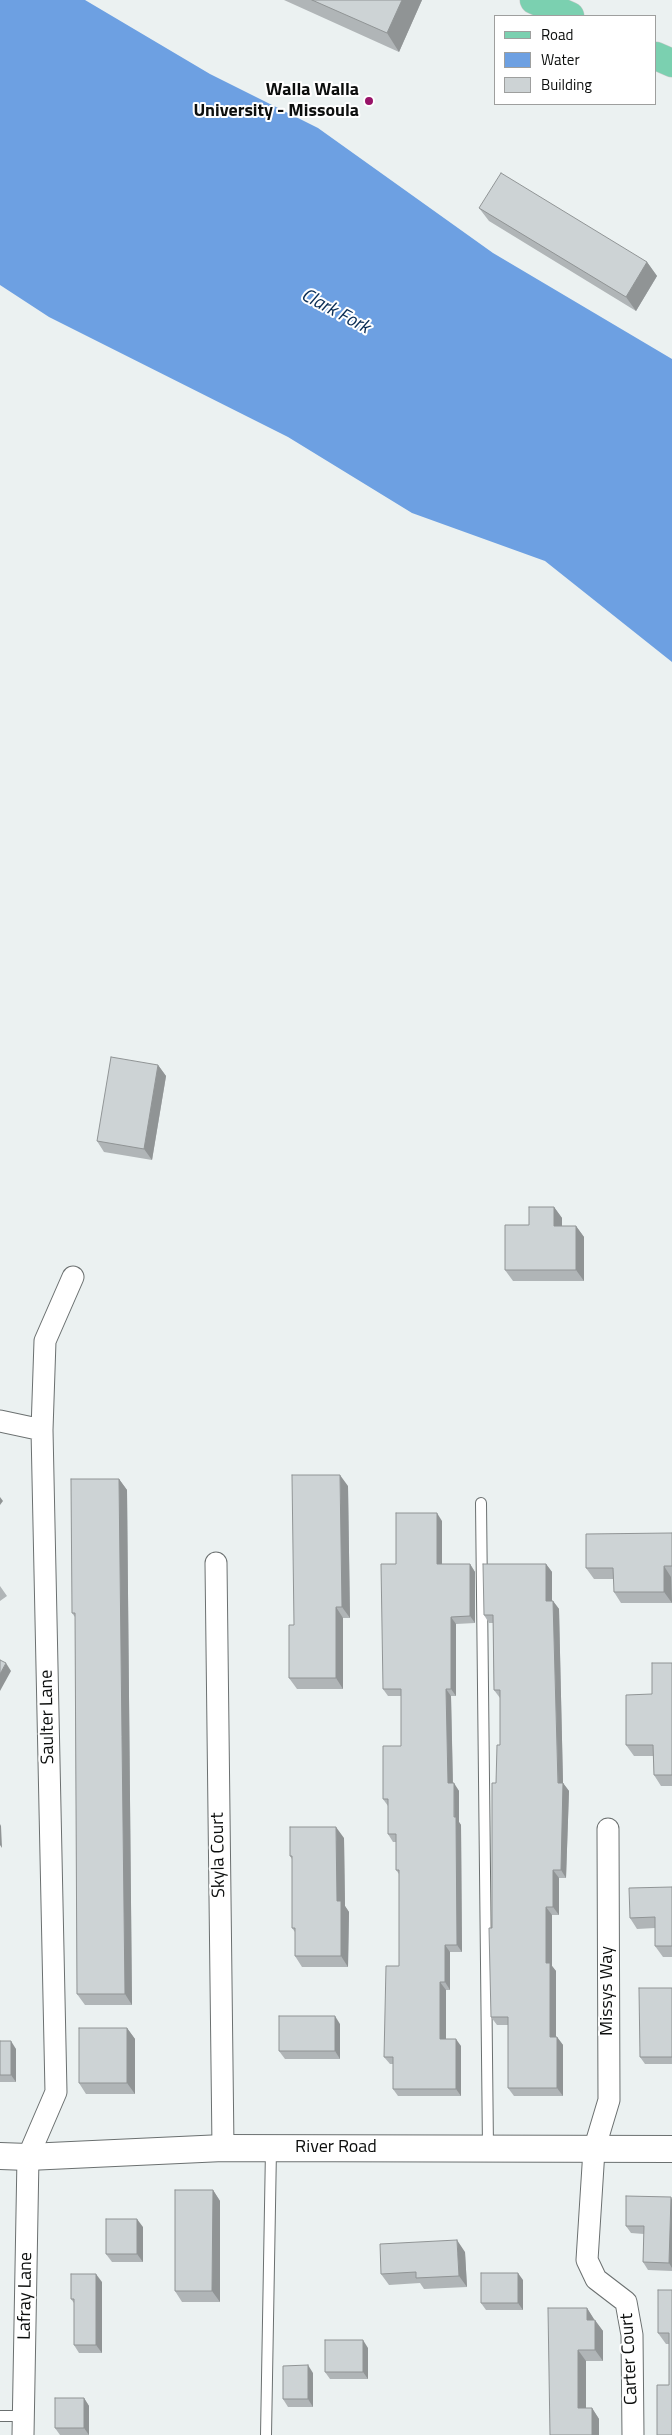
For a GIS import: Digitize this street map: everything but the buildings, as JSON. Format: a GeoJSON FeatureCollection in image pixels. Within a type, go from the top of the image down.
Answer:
{"type":"FeatureCollection","features":[{"type":"Feature","properties":{"kind":"main road"},"geometry":{"type":"LineString","coordinates":[[534,0],[568,15]]}},
{"type":"Feature","properties":{"kind":"main road"},"geometry":{"type":"LineString","coordinates":[[657,56],[672,63]]}},
{"type":"Feature","properties":{"kind":"street","name":"Saulter Lane"},"geometry":{"type":"LineString","coordinates":[[28,2157],[56,2092],[42,1430],[45,1341],[72,1276]]}},
{"type":"Feature","properties":{"kind":"street"},"geometry":{"type":"LineString","coordinates":[[0,1421],[42,1430]]}},
{"type":"Feature","properties":{"kind":"street","name":"Skyla Court"},"geometry":{"type":"LineString","coordinates":[[216,1563],[223,2148]]}},
{"type":"Feature","properties":{"kind":"street","name":"Missys Way"},"geometry":{"type":"LineString","coordinates":[[594,2150],[609,2100],[608,1829]]}},
{"type":"Feature","properties":{"kind":"street","name":"River Road"},"geometry":{"type":"LineString","coordinates":[[0,2156],[28,2157],[223,2148],[672,2149]]}},
{"type":"Feature","properties":{"kind":"street","name":"Carter Court"},"geometry":{"type":"LineString","coordinates":[[594,2150],[587,2260],[596,2279],[626,2302],[632,2335],[634,2435]]}},
{"type":"Feature","properties":{"kind":"street","name":"Lafray Lane"},"geometry":{"type":"LineString","coordinates":[[23,2425],[28,2157]]}},
{"type":"Feature","properties":{"kind":"lane"},"geometry":{"type":"LineString","coordinates":[[481,1503],[488,2148]]}},
{"type":"Feature","properties":{"kind":"lane"},"geometry":{"type":"LineString","coordinates":[[266,2435],[271,2148]]}},
{"type":"Feature","properties":{"kind":"lane"},"geometry":{"type":"LineString","coordinates":[[0,2416],[23,2425]]}},
{"type":"Feature","properties":{"kind":"water","name":"Clark Fork"},"geometry":{"type":"Polygon","coordinates":[[[0,0],[85,0],[210,74],[318,128],[493,253],[672,359],[672,662],[545,561],[412,513],[288,437],[49,317],[0,285],[0,0]]]}},
{"type":"Feature","properties":{"kind":"place","name":"Walla Walla University - Missoula"},"geometry":{"type":"Point","coordinates":[369,101]}}]}
